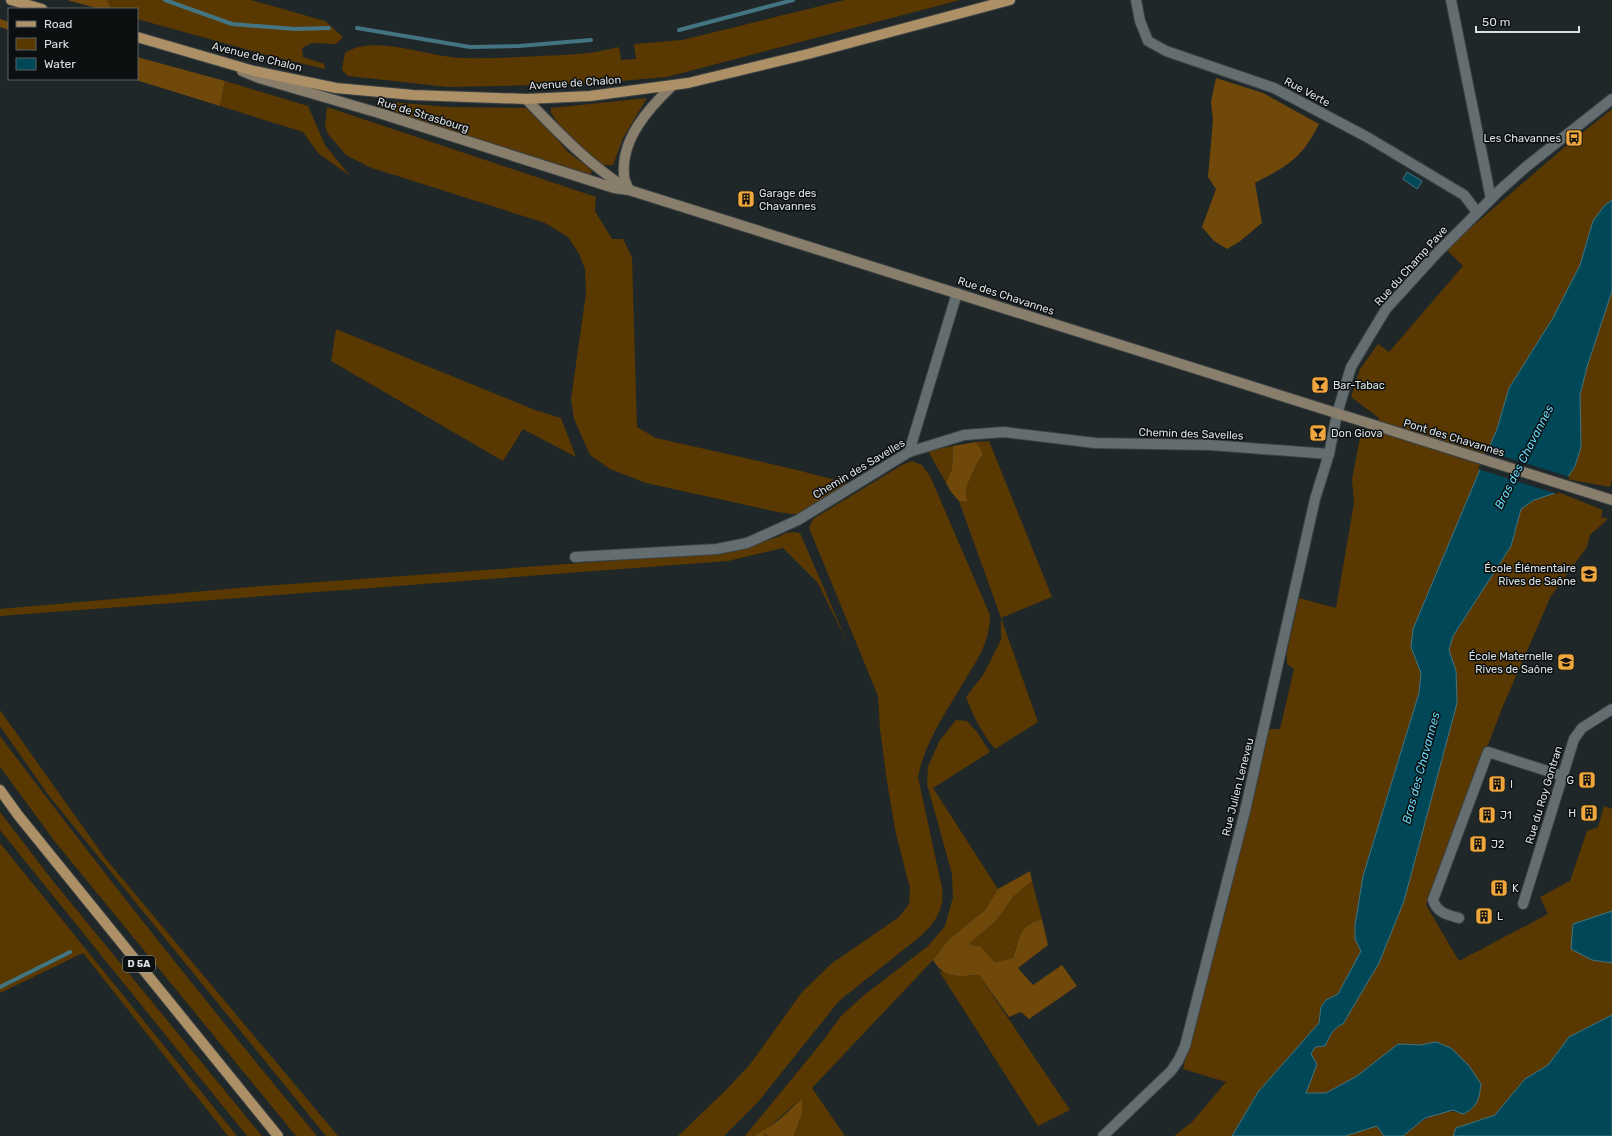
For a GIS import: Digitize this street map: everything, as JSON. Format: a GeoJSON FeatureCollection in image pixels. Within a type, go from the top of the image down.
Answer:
{"type":"FeatureCollection","features":[{"type":"Feature","properties":{"kind":"main road"},"geometry":{"type":"LineString","coordinates":[[12,0],[39,8]]}},
{"type":"Feature","properties":{"kind":"main road","name":"Avenue de Chalon"},"geometry":{"type":"LineString","coordinates":[[138,37],[254,71],[336,88],[429,96],[526,99],[590,96],[672,86],[800,56],[1010,0]]}},
{"type":"Feature","properties":{"kind":"main road","name":"Rue de Strasbourg"},"geometry":{"type":"LineString","coordinates":[[211,58],[259,78],[379,113],[614,188],[629,190]]}},
{"type":"Feature","properties":{"kind":"main road"},"geometry":{"type":"LineString","coordinates":[[629,190],[624,176],[625,157],[636,127],[647,112],[672,86]]}},
{"type":"Feature","properties":{"kind":"main road"},"geometry":{"type":"LineString","coordinates":[[526,99],[577,152],[609,177],[629,190]]}},
{"type":"Feature","properties":{"kind":"main road","name":"Rue des Chavannes"},"geometry":{"type":"LineString","coordinates":[[629,190],[1376,427]]}},
{"type":"Feature","properties":{"kind":"main road","name":"Pont des Chavannes"},"geometry":{"type":"LineString","coordinates":[[1376,427],[1612,500]]}},
{"type":"Feature","properties":{"kind":"main road","name":"D 5A"},"geometry":{"type":"LineString","coordinates":[[0,790],[22,821],[278,1136]]}},
{"type":"Feature","properties":{"kind":"street","name":"Rue Verte"},"geometry":{"type":"LineString","coordinates":[[1136,0],[1140,21],[1148,40],[1166,51],[1274,88],[1367,137],[1464,195],[1477,212]]}},
{"type":"Feature","properties":{"kind":"street"},"geometry":{"type":"LineString","coordinates":[[1451,0],[1491,199]]}},
{"type":"Feature","properties":{"kind":"street","name":"Rue du Champ Pave"},"geometry":{"type":"LineString","coordinates":[[1337,414],[1351,367],[1386,309],[1437,252],[1500,190],[1527,166],[1612,99]]}},
{"type":"Feature","properties":{"kind":"street"},"geometry":{"type":"LineString","coordinates":[[909,452],[957,293]]}},
{"type":"Feature","properties":{"kind":"street","name":"Rue Julien Leneveu"},"geometry":{"type":"LineString","coordinates":[[1103,1136],[1171,1071],[1185,1046],[1245,812],[1315,499],[1329,454],[1337,414]]}},
{"type":"Feature","properties":{"kind":"street","name":"Chemin des Savelles"},"geometry":{"type":"LineString","coordinates":[[576,557],[717,549],[747,543],[798,520],[909,452],[964,435],[1004,432],[1095,443],[1210,445],[1329,454]]}},
{"type":"Feature","properties":{"kind":"street","name":"Rue du Roy Gontran"},"geometry":{"type":"LineString","coordinates":[[1523,904],[1578,733],[1582,728],[1612,709]]}},
{"type":"Feature","properties":{"kind":"street"},"geometry":{"type":"LineString","coordinates":[[1459,918],[1443,913],[1435,907],[1433,900],[1488,752],[1563,776]]}},
{"type":"Feature","properties":{"kind":"green space"},"geometry":{"type":"Polygon","coordinates":[[[107,0],[251,0],[325,21],[343,37],[336,44],[312,43],[302,48],[303,57],[324,64],[325,69],[270,56],[138,19],[138,8],[111,8],[107,0]]]}},
{"type":"Feature","properties":{"kind":"green space"},"geometry":{"type":"Polygon","coordinates":[[[845,0],[960,0],[667,77],[586,84],[448,87],[348,76],[342,70],[345,53],[357,47],[371,45],[403,48],[450,57],[473,58],[570,55],[590,53],[619,47],[621,60],[636,59],[634,44],[682,40],[845,0]]]}},
{"type":"Feature","properties":{"kind":"green space"},"geometry":{"type":"Polygon","coordinates":[[[225,81],[308,106],[325,145],[350,176],[318,153],[303,132],[220,106],[225,81]]]}},
{"type":"Feature","properties":{"kind":"green space"},"geometry":{"type":"Polygon","coordinates":[[[647,98],[623,138],[613,165],[602,165],[587,153],[563,130],[551,113],[551,108],[647,98]]]}},
{"type":"Feature","properties":{"kind":"green space"},"geometry":{"type":"Polygon","coordinates":[[[379,101],[450,107],[530,108],[568,152],[592,170],[590,175],[378,110],[379,101]]]}},
{"type":"Feature","properties":{"kind":"green space"},"geometry":{"type":"Polygon","coordinates":[[[327,107],[596,197],[595,211],[612,239],[623,239],[632,257],[637,427],[656,438],[789,468],[851,484],[800,515],[778,512],[646,483],[610,469],[590,455],[574,419],[571,399],[586,293],[585,269],[579,254],[568,237],[545,223],[369,167],[346,155],[328,134],[325,126],[327,107]]]}},
{"type":"Feature","properties":{"kind":"green space"},"geometry":{"type":"Polygon","coordinates":[[[1612,109],[1612,200],[1604,206],[1587,240],[1580,265],[1553,318],[1509,388],[1497,429],[1413,629],[1413,654],[1418,662],[1421,673],[1419,693],[1363,876],[1355,939],[1361,951],[1338,994],[1326,1000],[1321,1007],[1319,1023],[1258,1092],[1232,1136],[1174,1136],[1192,1122],[1226,1082],[1183,1069],[1267,729],[1280,729],[1294,669],[1287,664],[1287,652],[1299,598],[1336,608],[1354,503],[1352,480],[1360,437],[1373,436],[1379,418],[1351,397],[1360,369],[1378,344],[1389,352],[1463,266],[1446,249],[1567,145],[1612,109]]]}},
{"type":"Feature","properties":{"kind":"green space"},"geometry":{"type":"Polygon","coordinates":[[[1612,291],[1612,481],[1610,487],[1566,479],[1576,466],[1580,395],[1587,367],[1612,291]]]}},
{"type":"Feature","properties":{"kind":"green space"},"geometry":{"type":"Polygon","coordinates":[[[336,329],[535,410],[561,418],[576,457],[523,429],[503,461],[331,361],[336,329]]]}},
{"type":"Feature","properties":{"kind":"green space"},"geometry":{"type":"Polygon","coordinates":[[[989,441],[1052,597],[1001,618],[959,501],[967,502],[966,488],[977,463],[982,456],[982,451],[976,442],[989,441]]]}},
{"type":"Feature","properties":{"kind":"green space"},"geometry":{"type":"Polygon","coordinates":[[[953,446],[952,469],[946,483],[928,451],[953,446]]]}},
{"type":"Feature","properties":{"kind":"green space"},"geometry":{"type":"Polygon","coordinates":[[[912,461],[922,465],[930,476],[990,615],[986,641],[974,665],[931,739],[921,764],[918,777],[942,888],[943,895],[941,908],[931,925],[922,935],[839,1001],[758,1102],[724,1136],[678,1136],[727,1089],[751,1063],[802,992],[831,964],[899,917],[909,904],[910,888],[896,834],[887,782],[880,729],[878,696],[809,528],[813,519],[902,465],[912,461]]]}},
{"type":"Feature","properties":{"kind":"green space"},"geometry":{"type":"Polygon","coordinates":[[[1558,492],[1603,510],[1601,517],[1608,519],[1590,535],[1587,547],[1551,596],[1503,706],[1426,905],[1459,961],[1548,914],[1540,897],[1570,881],[1587,831],[1598,827],[1604,806],[1612,809],[1612,911],[1573,924],[1609,963],[1612,963],[1612,1015],[1569,1037],[1548,1065],[1525,1079],[1495,1115],[1456,1128],[1453,1136],[1403,1136],[1416,1125],[1438,1113],[1455,1112],[1463,1114],[1472,1110],[1436,1042],[1420,1045],[1398,1044],[1357,1076],[1326,1093],[1305,1093],[1317,1064],[1311,1054],[1315,1047],[1325,1046],[1334,1030],[1343,1024],[1349,1012],[1430,801],[1457,703],[1456,671],[1449,650],[1453,636],[1511,546],[1521,509],[1534,500],[1558,492]]]}},
{"type":"Feature","properties":{"kind":"green space"},"geometry":{"type":"Polygon","coordinates":[[[786,533],[800,533],[848,644],[818,583],[783,548],[728,561],[0,616],[0,609],[263,586],[733,552],[786,533]]]}},
{"type":"Feature","properties":{"kind":"green space"},"geometry":{"type":"Polygon","coordinates":[[[1001,618],[1038,722],[995,749],[978,724],[966,697],[983,675],[1001,640],[1001,618]]]}},
{"type":"Feature","properties":{"kind":"green space"},"geometry":{"type":"Polygon","coordinates":[[[0,710],[105,858],[338,1136],[326,1136],[49,796],[0,726],[0,710]]]}},
{"type":"Feature","properties":{"kind":"green space"},"geometry":{"type":"Polygon","coordinates":[[[956,720],[967,721],[977,732],[990,752],[933,788],[998,889],[985,910],[948,940],[933,960],[812,1088],[845,1136],[794,1136],[802,1114],[802,1098],[762,1133],[753,1136],[745,1136],[822,1042],[841,1016],[863,996],[928,946],[945,926],[953,897],[952,874],[927,784],[928,766],[940,740],[956,720]]]}},
{"type":"Feature","properties":{"kind":"green space"},"geometry":{"type":"Polygon","coordinates":[[[0,736],[156,938],[317,1136],[296,1136],[56,843],[0,767],[0,736]]]}},
{"type":"Feature","properties":{"kind":"green space"},"geometry":{"type":"Polygon","coordinates":[[[0,812],[53,881],[262,1136],[247,1136],[0,830],[0,812]]]}},
{"type":"Feature","properties":{"kind":"green space"},"geometry":{"type":"Polygon","coordinates":[[[0,843],[237,1136],[228,1136],[83,953],[0,993],[0,843]]]}},
{"type":"Feature","properties":{"kind":"green space"},"geometry":{"type":"Polygon","coordinates":[[[1032,881],[1042,919],[1029,925],[1021,933],[1013,958],[995,962],[981,947],[969,944],[996,921],[1013,897],[1032,881]]]}},
{"type":"Feature","properties":{"kind":"green space"},"geometry":{"type":"Polygon","coordinates":[[[939,971],[955,976],[979,975],[1070,1110],[1038,1126],[939,971]]]}},
{"type":"Feature","properties":{"kind":"green space"},"geometry":{"type":"Polygon","coordinates":[[[1377,1126],[1384,1136],[1345,1136],[1377,1126]]]}},
{"type":"Feature","properties":{"kind":"shaded area"},"geometry":{"type":"Polygon","coordinates":[[[67,0],[107,0],[111,8],[96,8],[67,0]]]}},
{"type":"Feature","properties":{"kind":"shaded area"},"geometry":{"type":"Polygon","coordinates":[[[0,19],[8,22],[8,30],[0,27],[0,19]]]}},
{"type":"Feature","properties":{"kind":"shaded area"},"geometry":{"type":"Polygon","coordinates":[[[138,57],[225,81],[220,106],[136,80],[138,80],[138,57]]]}},
{"type":"Feature","properties":{"kind":"shaded area"},"geometry":{"type":"Polygon","coordinates":[[[1216,78],[1263,93],[1319,124],[1306,145],[1293,160],[1255,183],[1262,223],[1239,242],[1227,249],[1214,241],[1202,227],[1216,189],[1208,177],[1213,120],[1211,102],[1216,78]]]}},
{"type":"Feature","properties":{"kind":"shaded area"},"geometry":{"type":"Polygon","coordinates":[[[976,442],[982,451],[982,456],[977,463],[966,488],[967,502],[959,501],[951,492],[946,483],[952,469],[953,446],[976,442]]]}},
{"type":"Feature","properties":{"kind":"shaded area"},"geometry":{"type":"Polygon","coordinates":[[[1030,871],[1032,881],[1013,897],[996,921],[969,944],[981,947],[995,962],[1013,958],[1021,933],[1028,925],[1042,919],[1048,945],[1018,968],[1033,985],[1062,965],[1077,986],[1029,1019],[1021,1012],[1009,1017],[979,975],[958,976],[947,974],[942,971],[933,960],[948,940],[985,910],[998,889],[1030,871]]]}},
{"type":"Feature","properties":{"kind":"shaded area"},"geometry":{"type":"Polygon","coordinates":[[[802,1098],[802,1114],[794,1136],[768,1136],[763,1133],[765,1136],[753,1136],[773,1124],[802,1098]]]}},
{"type":"Feature","properties":{"kind":"water"},"geometry":{"type":"Polygon","coordinates":[[[1407,172],[1422,181],[1417,189],[1403,179],[1407,172]]]}},
{"type":"Feature","properties":{"kind":"water","name":"Bras des Chavannes"},"geometry":{"type":"Polygon","coordinates":[[[1612,200],[1612,291],[1587,367],[1580,395],[1581,447],[1575,466],[1558,492],[1534,500],[1521,509],[1511,546],[1453,636],[1449,650],[1456,671],[1457,703],[1404,901],[1379,963],[1343,1024],[1334,1030],[1325,1046],[1315,1047],[1311,1054],[1317,1064],[1306,1093],[1326,1093],[1357,1076],[1398,1044],[1420,1045],[1436,1042],[1451,1048],[1469,1066],[1481,1084],[1477,1102],[1472,1108],[1463,1114],[1453,1110],[1425,1118],[1403,1136],[1384,1136],[1377,1126],[1345,1136],[1232,1136],[1258,1092],[1319,1023],[1321,1007],[1326,1000],[1338,994],[1361,951],[1355,939],[1355,925],[1363,876],[1419,693],[1421,673],[1411,647],[1413,629],[1497,429],[1509,388],[1553,318],[1580,265],[1593,221],[1604,206],[1612,200]]]}},
{"type":"Feature","properties":{"kind":"water"},"geometry":{"type":"Polygon","coordinates":[[[1612,911],[1612,963],[1592,960],[1571,949],[1573,924],[1612,911]]]}},
{"type":"Feature","properties":{"kind":"water"},"geometry":{"type":"Polygon","coordinates":[[[1612,1015],[1612,1136],[1453,1136],[1456,1128],[1495,1115],[1525,1079],[1548,1065],[1569,1037],[1612,1015]]]}},
{"type":"Feature","properties":{"kind":"pier"},"geometry":{"type":"Polygon","coordinates":[[[1486,451],[1570,477],[1557,494],[1478,469],[1486,451]]]}},
{"type":"Feature","properties":{"kind":"waterway"},"geometry":{"type":"LineString","coordinates":[[165,0],[232,24],[295,29],[329,28]]}},
{"type":"Feature","properties":{"kind":"waterway"},"geometry":{"type":"LineString","coordinates":[[679,30],[793,0]]}},
{"type":"Feature","properties":{"kind":"waterway"},"geometry":{"type":"LineString","coordinates":[[357,28],[470,47],[519,46],[591,40]]}},
{"type":"Feature","properties":{"kind":"waterway"},"geometry":{"type":"LineString","coordinates":[[0,987],[70,952]]}},
{"type":"Feature","properties":{"kind":"place","name":"Les Chavannes"},"geometry":{"type":"Point","coordinates":[1574,138]}},
{"type":"Feature","properties":{"kind":"place","name":"Garage des Chavannes"},"geometry":{"type":"Point","coordinates":[746,199]}},
{"type":"Feature","properties":{"kind":"place","name":"Bar-Tabac"},"geometry":{"type":"Point","coordinates":[1320,385]}},
{"type":"Feature","properties":{"kind":"place","name":"Don Giova"},"geometry":{"type":"Point","coordinates":[1318,433]}},
{"type":"Feature","properties":{"kind":"place","name":"École Élémentaire Rives de Saône"},"geometry":{"type":"Point","coordinates":[1589,574]}},
{"type":"Feature","properties":{"kind":"place","name":"École Maternelle Rives de Saône"},"geometry":{"type":"Point","coordinates":[1566,662]}},
{"type":"Feature","properties":{"kind":"place","name":"G"},"geometry":{"type":"Point","coordinates":[1587,780]}},
{"type":"Feature","properties":{"kind":"place","name":"I"},"geometry":{"type":"Point","coordinates":[1497,784]}},
{"type":"Feature","properties":{"kind":"place","name":"H"},"geometry":{"type":"Point","coordinates":[1589,813]}},
{"type":"Feature","properties":{"kind":"place","name":"J1"},"geometry":{"type":"Point","coordinates":[1487,815]}},
{"type":"Feature","properties":{"kind":"place","name":"J2"},"geometry":{"type":"Point","coordinates":[1478,844]}},
{"type":"Feature","properties":{"kind":"place","name":"K"},"geometry":{"type":"Point","coordinates":[1499,888]}},
{"type":"Feature","properties":{"kind":"place","name":"L"},"geometry":{"type":"Point","coordinates":[1484,916]}}]}
